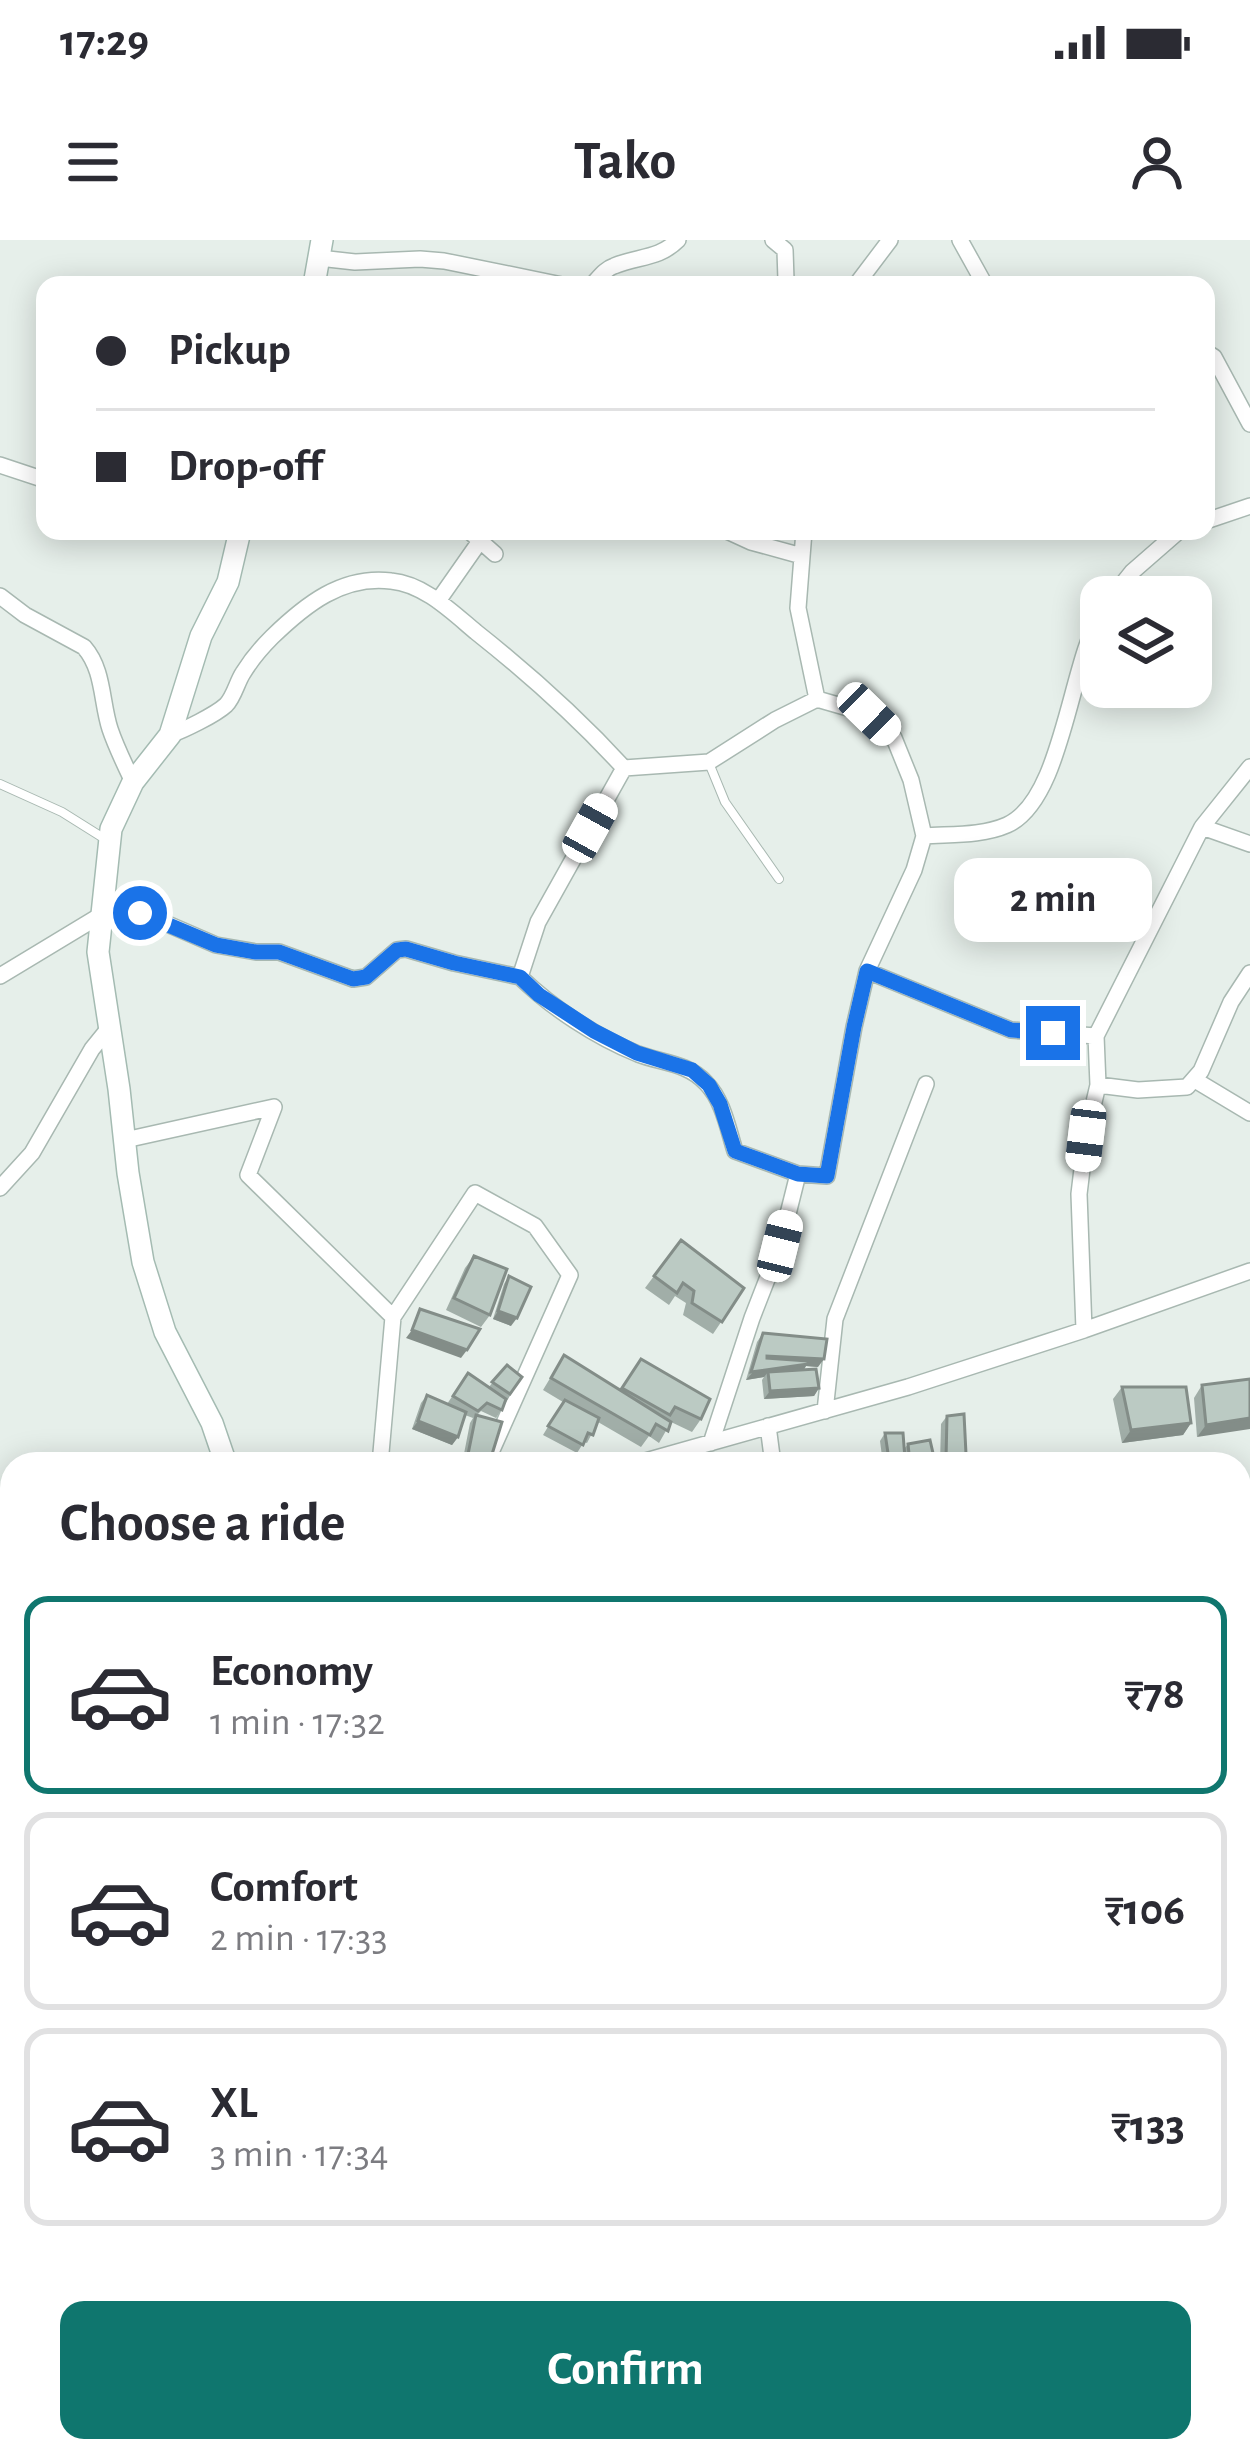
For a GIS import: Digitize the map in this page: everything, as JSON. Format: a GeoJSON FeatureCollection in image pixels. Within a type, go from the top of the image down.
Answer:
{"type":"FeatureCollection","features":[{"type":"Feature","properties":{"kind":"street"},"geometry":{"type":"LineString","coordinates":[[601,276],[610,266],[647,259],[678,240]]}},
{"type":"Feature","properties":{"kind":"street"},"geometry":{"type":"LineString","coordinates":[[773,240],[785,250],[786,276]]}},
{"type":"Feature","properties":{"kind":"street"},"geometry":{"type":"LineString","coordinates":[[863,276],[890,240]]}},
{"type":"Feature","properties":{"kind":"street"},"geometry":{"type":"LineString","coordinates":[[960,240],[980,276]]}},
{"type":"Feature","properties":{"kind":"street"},"geometry":{"type":"LineString","coordinates":[[321,249],[355,262],[444,261],[518,276]]}},
{"type":"Feature","properties":{"kind":"street"},"geometry":{"type":"LineString","coordinates":[[1215,359],[1250,424]]}},
{"type":"Feature","properties":{"kind":"street"},"geometry":{"type":"LineString","coordinates":[[0,465],[36,477]]}},
{"type":"Feature","properties":{"kind":"street"},"geometry":{"type":"LineString","coordinates":[[1215,518],[1250,506]]}},
{"type":"Feature","properties":{"kind":"street"},"geometry":{"type":"LineString","coordinates":[[222,1452],[165,1332],[143,1262],[98,952],[111,829],[133,782],[170,735],[201,636],[228,582],[238,540]]}},
{"type":"Feature","properties":{"kind":"street"},"geometry":{"type":"LineString","coordinates":[[438,602],[473,540]]}},
{"type":"Feature","properties":{"kind":"street"},"geometry":{"type":"LineString","coordinates":[[481,540],[495,554]]}},
{"type":"Feature","properties":{"kind":"street"},"geometry":{"type":"LineString","coordinates":[[747,540],[802,556]]}},
{"type":"Feature","properties":{"kind":"street"},"geometry":{"type":"LineString","coordinates":[[803,540],[799,608],[818,699]]}},
{"type":"Feature","properties":{"kind":"street"},"geometry":{"type":"LineString","coordinates":[[1129,576],[1169,540]]}},
{"type":"Feature","properties":{"kind":"street"},"geometry":{"type":"LineString","coordinates":[[170,735],[227,704],[262,647],[316,599],[343,586],[396,580],[438,602],[576,717],[624,768]]}},
{"type":"Feature","properties":{"kind":"street"},"geometry":{"type":"LineString","coordinates":[[0,596],[92,655],[111,734],[133,782]]}},
{"type":"Feature","properties":{"kind":"street"},"geometry":{"type":"LineString","coordinates":[[924,836],[977,832],[1022,816],[1036,798],[1058,745],[1080,670]]}},
{"type":"Feature","properties":{"kind":"street"},"geometry":{"type":"LineString","coordinates":[[103,906],[216,945],[279,952],[353,979],[366,977],[397,950],[406,949],[520,977],[594,1031],[637,1053],[692,1070],[720,1104],[735,1151],[798,1174],[827,1176],[867,971],[914,870],[924,836],[911,780],[893,738],[869,714],[818,699],[709,761],[624,768]]}},
{"type":"Feature","properties":{"kind":"street"},"geometry":{"type":"LineString","coordinates":[[1084,1330],[1079,1195],[1098,1085],[1096,1036],[1202,827],[1250,767]]}},
{"type":"Feature","properties":{"kind":"street"},"geometry":{"type":"LineString","coordinates":[[520,977],[538,922],[624,768]]}},
{"type":"Feature","properties":{"kind":"street"},"geometry":{"type":"LineString","coordinates":[[1202,827],[1250,844]]}},
{"type":"Feature","properties":{"kind":"street"},"geometry":{"type":"LineString","coordinates":[[0,976],[103,906]]}},
{"type":"Feature","properties":{"kind":"street"},"geometry":{"type":"LineString","coordinates":[[867,971],[1011,1030],[1096,1036]]}},
{"type":"Feature","properties":{"kind":"street"},"geometry":{"type":"LineString","coordinates":[[1098,1085],[1138,1090],[1187,1087],[1195,1080],[1231,1002],[1250,973]]}},
{"type":"Feature","properties":{"kind":"street"},"geometry":{"type":"LineString","coordinates":[[0,1188],[32,1153],[109,1028]]}},
{"type":"Feature","properties":{"kind":"street"},"geometry":{"type":"LineString","coordinates":[[1195,1080],[1250,1113]]}},
{"type":"Feature","properties":{"kind":"street"},"geometry":{"type":"LineString","coordinates":[[825,1411],[835,1319],[926,1084]]}},
{"type":"Feature","properties":{"kind":"street"},"geometry":{"type":"LineString","coordinates":[[125,1141],[274,1107],[248,1175],[393,1317]]}},
{"type":"Feature","properties":{"kind":"street"},"geometry":{"type":"LineString","coordinates":[[712,1442],[780,1246],[798,1174]]}},
{"type":"Feature","properties":{"kind":"street"},"geometry":{"type":"LineString","coordinates":[[381,1452],[393,1317],[475,1193],[535,1226],[570,1274],[491,1452]]}},
{"type":"Feature","properties":{"kind":"street"},"geometry":{"type":"LineString","coordinates":[[677,1452],[1084,1330],[1250,1270]]}},
{"type":"Feature","properties":{"kind":"street"},"geometry":{"type":"LineString","coordinates":[[768,1426],[771,1452]]}},
{"type":"Feature","properties":{"kind":"lane"},"geometry":{"type":"LineString","coordinates":[[709,761],[725,802],[779,879]]}},
{"type":"Feature","properties":{"kind":"lane"},"geometry":{"type":"LineString","coordinates":[[0,784],[62,812],[110,842]]}},
{"type":"Feature","properties":{"kind":"building"},"geometry":{"type":"Polygon","coordinates":[[[681,1240],[744,1288],[722,1322],[692,1303],[694,1291],[683,1283],[677,1293],[654,1276],[681,1240]]]}},
{"type":"Feature","properties":{"kind":"building"},"geometry":{"type":"Polygon","coordinates":[[[474,1256],[507,1269],[490,1315],[454,1298],[474,1256]]]}},
{"type":"Feature","properties":{"kind":"building"},"geometry":{"type":"Polygon","coordinates":[[[509,1276],[531,1287],[517,1318],[498,1311],[509,1276]]]}},
{"type":"Feature","properties":{"kind":"building"},"geometry":{"type":"Polygon","coordinates":[[[420,1309],[480,1329],[467,1350],[412,1330],[420,1309]]]}},
{"type":"Feature","properties":{"kind":"building"},"geometry":{"type":"Polygon","coordinates":[[[763,1333],[827,1339],[824,1359],[767,1356],[808,1364],[751,1372],[763,1333]]]}},
{"type":"Feature","properties":{"kind":"building"},"geometry":{"type":"Polygon","coordinates":[[[564,1355],[671,1422],[668,1431],[656,1424],[650,1435],[551,1378],[564,1355]]]}},
{"type":"Feature","properties":{"kind":"building"},"geometry":{"type":"Polygon","coordinates":[[[641,1359],[710,1399],[701,1419],[675,1407],[670,1415],[622,1388],[641,1359]]]}},
{"type":"Feature","properties":{"kind":"building"},"geometry":{"type":"Polygon","coordinates":[[[507,1365],[522,1377],[510,1394],[492,1382],[507,1365]]]}},
{"type":"Feature","properties":{"kind":"building"},"geometry":{"type":"Polygon","coordinates":[[[816,1369],[819,1388],[770,1391],[768,1372],[816,1369]]]}},
{"type":"Feature","properties":{"kind":"building"},"geometry":{"type":"Polygon","coordinates":[[[468,1373],[506,1399],[502,1410],[487,1403],[478,1411],[453,1396],[468,1373]]]}},
{"type":"Feature","properties":{"kind":"building"},"geometry":{"type":"Polygon","coordinates":[[[1250,1379],[1250,1418],[1206,1425],[1202,1385],[1250,1379]]]}},
{"type":"Feature","properties":{"kind":"building"},"geometry":{"type":"Polygon","coordinates":[[[1122,1387],[1186,1387],[1191,1423],[1131,1430],[1122,1387]]]}},
{"type":"Feature","properties":{"kind":"building"},"geometry":{"type":"Polygon","coordinates":[[[427,1395],[466,1412],[458,1437],[418,1421],[427,1395]]]}},
{"type":"Feature","properties":{"kind":"building"},"geometry":{"type":"Polygon","coordinates":[[[565,1400],[599,1418],[583,1445],[548,1426],[565,1400]]]}},
{"type":"Feature","properties":{"kind":"building"},"geometry":{"type":"Polygon","coordinates":[[[964,1414],[966,1452],[946,1452],[947,1416],[964,1414]]]}},
{"type":"Feature","properties":{"kind":"building"},"geometry":{"type":"Polygon","coordinates":[[[476,1415],[502,1422],[493,1452],[468,1452],[476,1415]]]}},
{"type":"Feature","properties":{"kind":"building"},"geometry":{"type":"Polygon","coordinates":[[[885,1433],[903,1433],[904,1452],[888,1452],[885,1433]]]}},
{"type":"Feature","properties":{"kind":"building"},"geometry":{"type":"Polygon","coordinates":[[[930,1440],[933,1452],[909,1452],[908,1444],[930,1440]]]}},
{"type":"Feature","properties":{"kind":"route"},"geometry":{"type":"LineString","coordinates":[[140,913],[216,945],[279,952],[353,979],[366,977],[397,950],[406,949],[520,977],[594,1031],[637,1053],[692,1070],[720,1104],[735,1151],[798,1174],[827,1176],[867,971],[1011,1030],[1053,1033]]}}]}
